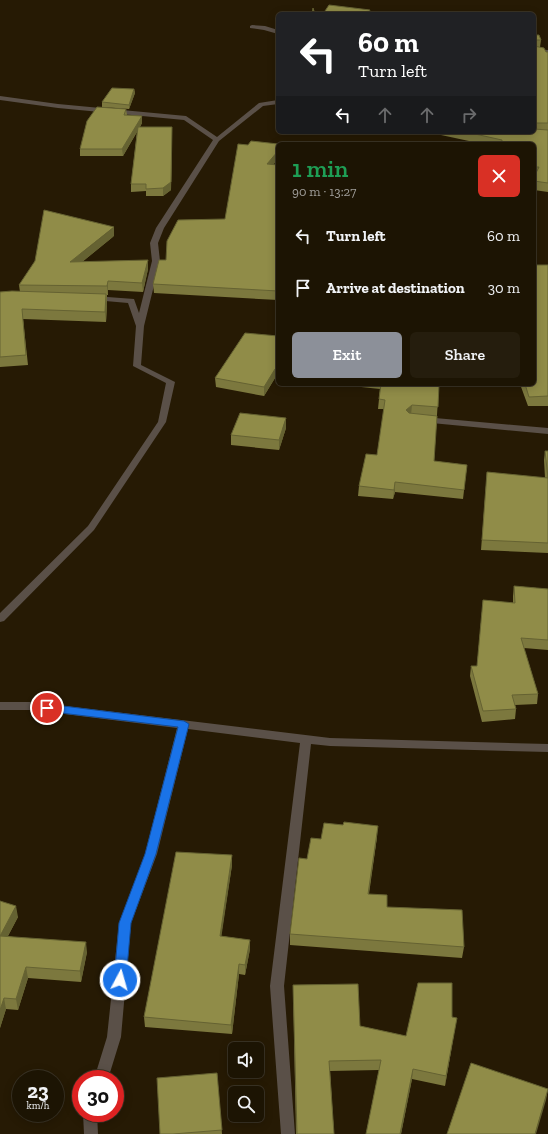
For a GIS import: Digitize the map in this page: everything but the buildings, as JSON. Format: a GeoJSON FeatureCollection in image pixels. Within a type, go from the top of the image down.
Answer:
{"type":"FeatureCollection","features":[{"type":"Feature","properties":{"kind":"street"},"geometry":{"type":"LineString","coordinates":[[252,27],[265,28],[276,31]]}},
{"type":"Feature","properties":{"kind":"street"},"geometry":{"type":"LineString","coordinates":[[536,51],[548,52]]}},
{"type":"Feature","properties":{"kind":"street"},"geometry":{"type":"LineString","coordinates":[[0,98],[58,106],[186,118],[217,140]]}},
{"type":"Feature","properties":{"kind":"street"},"geometry":{"type":"LineString","coordinates":[[0,619],[91,528],[162,422],[171,382],[137,366],[140,326],[156,261],[154,243],[160,228],[217,140],[261,104],[276,102]]}},
{"type":"Feature","properties":{"kind":"street"},"geometry":{"type":"LineString","coordinates":[[85,298],[131,301],[140,326]]}},
{"type":"Feature","properties":{"kind":"street"},"geometry":{"type":"LineString","coordinates":[[411,419],[548,430]]}},
{"type":"Feature","properties":{"kind":"street"},"geometry":{"type":"LineString","coordinates":[[0,706],[32,706],[337,742],[548,748]]}},
{"type":"Feature","properties":{"kind":"street"},"geometry":{"type":"LineString","coordinates":[[104,1070],[114,1037],[125,923],[151,854],[184,724]]}},
{"type":"Feature","properties":{"kind":"street"},"geometry":{"type":"LineString","coordinates":[[288,1134],[277,986],[306,739]]}},
{"type":"Feature","properties":{"kind":"street"},"geometry":{"type":"LineString","coordinates":[[90,1122],[91,1134]]}},
{"type":"Feature","properties":{"kind":"route"},"geometry":{"type":"LineString","coordinates":[[47,708],[184,724],[151,854],[125,923],[120,980]]}}]}
